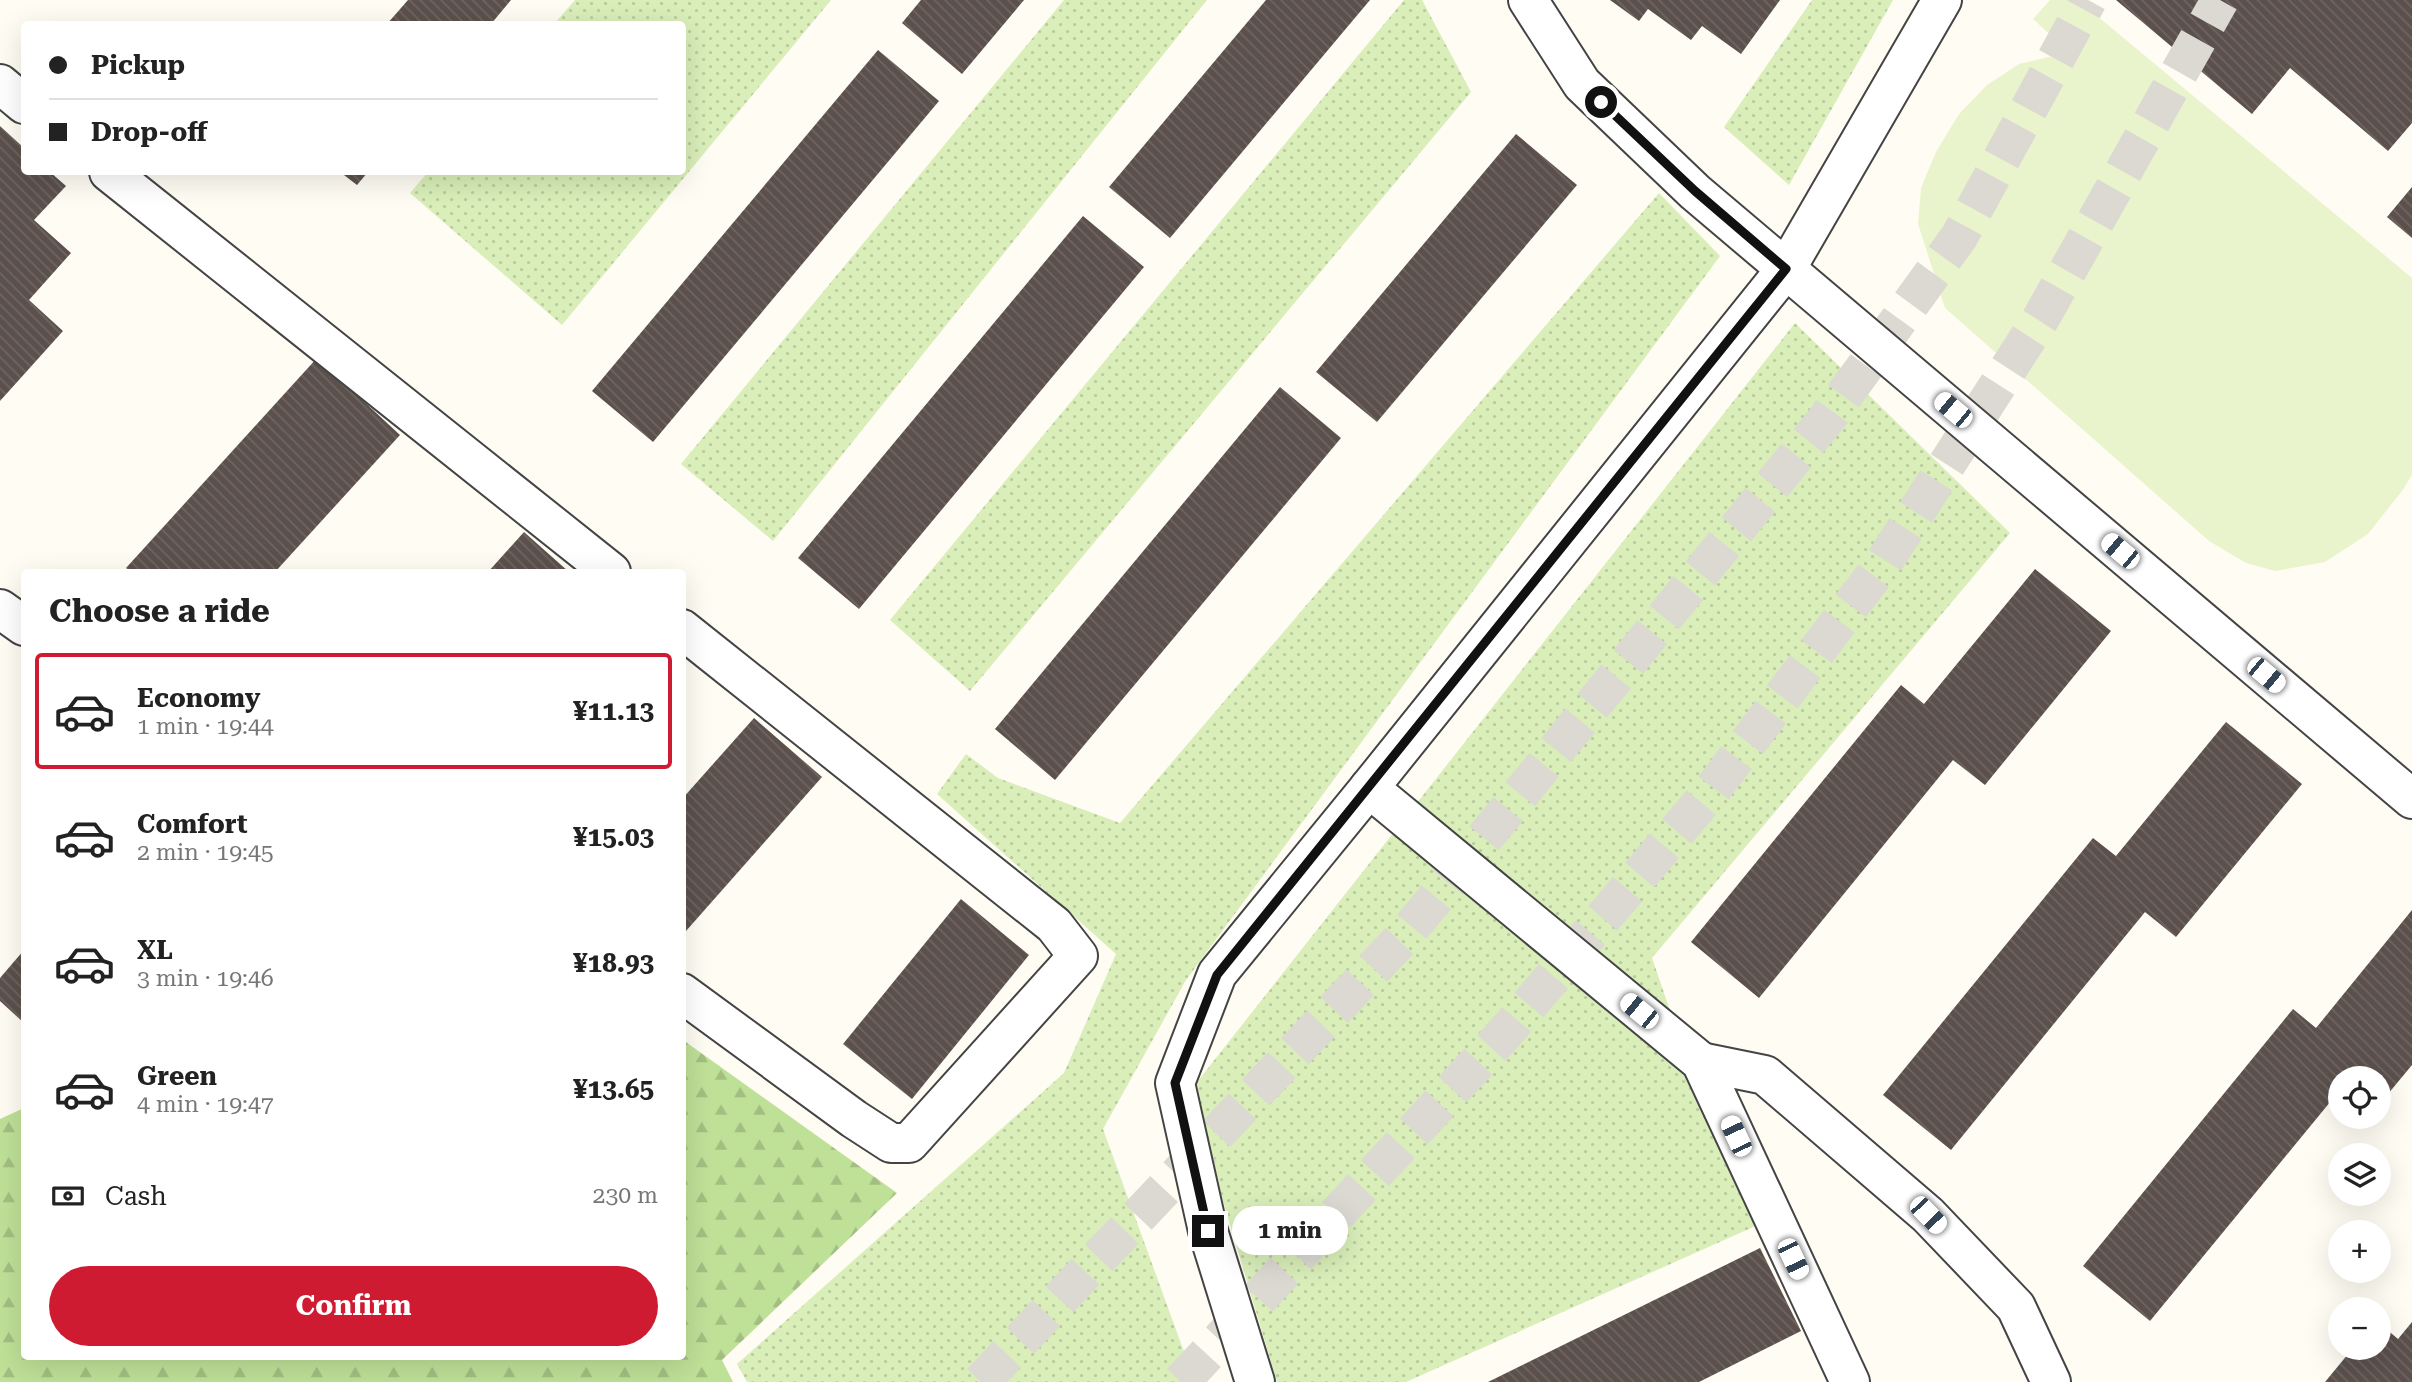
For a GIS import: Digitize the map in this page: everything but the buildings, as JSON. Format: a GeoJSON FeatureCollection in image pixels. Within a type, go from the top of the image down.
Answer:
{"type":"FeatureCollection","features":[{"type":"Feature","properties":{"kind":"street"},"geometry":{"type":"LineString","coordinates":[[1528,0],[1582,84],[1695,191],[2412,799]]}},
{"type":"Feature","properties":{"kind":"street"},"geometry":{"type":"LineString","coordinates":[[1255,1382],[1208,1231],[1175,1083],[1217,975],[1786,269],[1942,0]]}},
{"type":"Feature","properties":{"kind":"street"},"geometry":{"type":"LineString","coordinates":[[0,85],[21,102]]}},
{"type":"Feature","properties":{"kind":"street"},"geometry":{"type":"LineString","coordinates":[[113,175],[607,569]]}},
{"type":"Feature","properties":{"kind":"street"},"geometry":{"type":"LineString","coordinates":[[0,609],[21,623]]}},
{"type":"Feature","properties":{"kind":"street"},"geometry":{"type":"LineString","coordinates":[[686,632],[1054,925],[1078,956],[909,1143],[891,1143],[854,1119],[686,996]]}},
{"type":"Feature","properties":{"kind":"street"},"geometry":{"type":"LineString","coordinates":[[1369,788],[1701,1062],[1850,1382]]}},
{"type":"Feature","properties":{"kind":"street"},"geometry":{"type":"LineString","coordinates":[[1701,1062],[1765,1075],[1928,1215],[2016,1307],[2051,1382]]}},
{"type":"Feature","properties":{"kind":"green space"},"geometry":{"type":"Polygon","coordinates":[[[575,0],[831,0],[562,325],[410,193],[425,175],[686,175],[686,21],[557,21],[575,0]]]}},
{"type":"Feature","properties":{"kind":"green space"},"geometry":{"type":"Polygon","coordinates":[[[1064,0],[1207,0],[773,541],[681,464],[1064,0]]]}},
{"type":"Feature","properties":{"kind":"green space"},"geometry":{"type":"Polygon","coordinates":[[[1404,0],[1422,0],[1471,92],[970,691],[890,620],[1404,0]]]}},
{"type":"Feature","properties":{"kind":"green space"},"geometry":{"type":"Polygon","coordinates":[[[1812,0],[1893,0],[1789,185],[1724,127],[1812,0]]]}},
{"type":"Feature","properties":{"kind":"green space"},"geometry":{"type":"Polygon","coordinates":[[[2050,0],[2078,0],[2412,278],[2412,475],[2368,534],[2325,562],[2275,571],[2246,563],[2209,541],[1945,308],[1918,224],[1921,188],[1936,152],[1959,114],[1987,85],[2019,64],[2069,52],[2033,19],[2050,0]]]}},
{"type":"Feature","properties":{"kind":"green space"},"geometry":{"type":"Polygon","coordinates":[[[1659,193],[1720,256],[1186,980],[1103,1129],[1195,1382],[747,1382],[737,1364],[1064,1073],[1116,954],[937,794],[966,754],[998,778],[1120,823],[1659,193]]]}},
{"type":"Feature","properties":{"kind":"green space"},"geometry":{"type":"Polygon","coordinates":[[[1795,323],[2010,533],[1652,958],[1694,1080],[1760,1224],[1406,1382],[1277,1382],[1190,1091],[1795,323]]]}},
{"type":"Feature","properties":{"kind":"green space"},"geometry":{"type":"Polygon","coordinates":[[[686,1042],[897,1193],[722,1360],[733,1382],[0,1382],[0,1119],[21,1109],[21,1360],[686,1360],[686,1042]]]}},
{"type":"Feature","properties":{"kind":"tunnel"},"geometry":{"type":"LineString","coordinates":[[981,1382],[1406,934],[1832,412],[1959,237],[2088,0]]}},
{"type":"Feature","properties":{"kind":"tunnel"},"geometry":{"type":"LineString","coordinates":[[1181,1382],[1505,1033],[1712,790],[1884,562],[2041,318],[2220,0]]}},
{"type":"Feature","properties":{"kind":"route"},"geometry":{"type":"LineString","coordinates":[[1208,1231],[1175,1083],[1217,975],[1786,269],[1695,191],[1601,102]]}}]}
